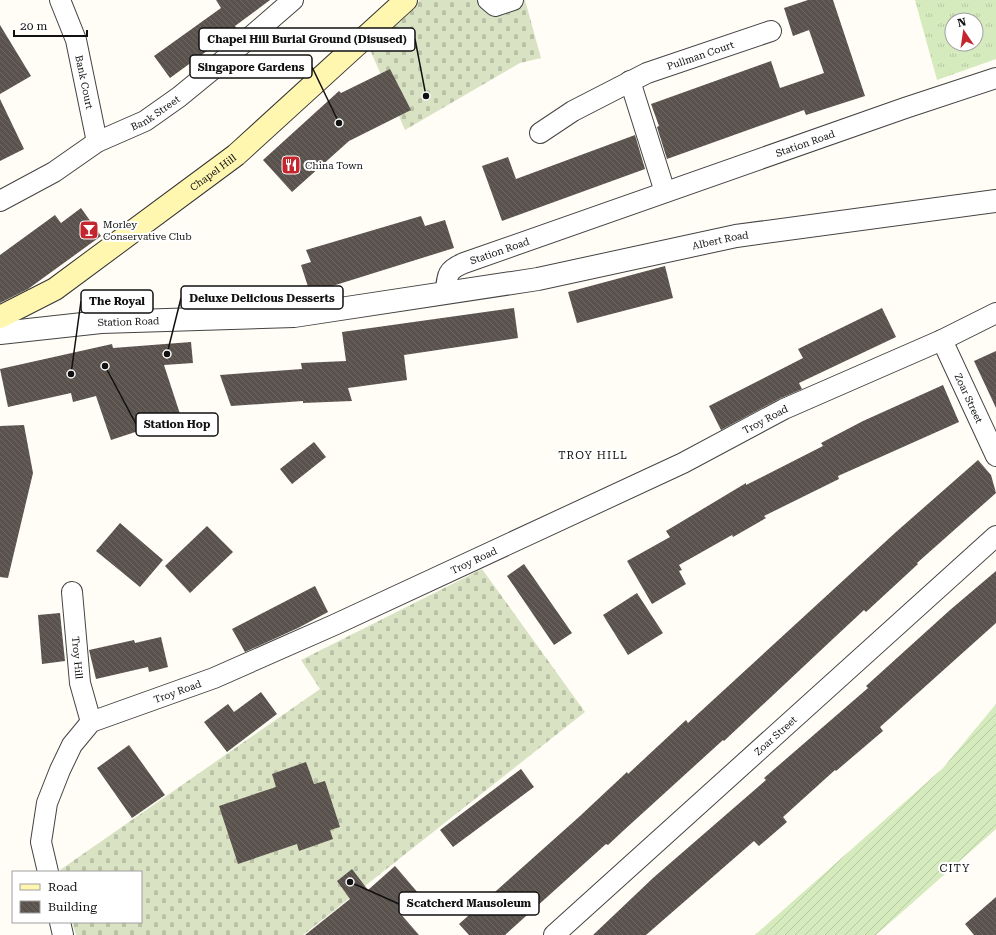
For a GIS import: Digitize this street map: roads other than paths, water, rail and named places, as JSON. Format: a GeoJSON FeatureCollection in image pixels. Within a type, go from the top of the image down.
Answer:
{"type":"FeatureCollection","features":[{"type":"Feature","properties":{"kind":"main road","name":"Chapel Hill"},"geometry":{"type":"LineString","coordinates":[[0,317],[55,288],[236,155],[406,0]]}},
{"type":"Feature","properties":{"kind":"street","name":"Bank Court"},"geometry":{"type":"LineString","coordinates":[[60,0],[76,40],[97,142]]}},
{"type":"Feature","properties":{"kind":"street","name":"Bank Street"},"geometry":{"type":"LineString","coordinates":[[0,201],[54,172],[97,142],[145,121],[179,97],[293,0]]}},
{"type":"Feature","properties":{"kind":"street"},"geometry":{"type":"LineString","coordinates":[[488,0],[495,6],[513,0]]}},
{"type":"Feature","properties":{"kind":"street","name":"Pullman Court"},"geometry":{"type":"LineString","coordinates":[[540,133],[573,111],[647,73],[771,31]]}},
{"type":"Feature","properties":{"kind":"street","name":"Station Road"},"geometry":{"type":"LineString","coordinates":[[0,333],[102,322],[294,316],[446,292],[447,277],[455,267],[905,108],[996,78]]}},
{"type":"Feature","properties":{"kind":"street"},"geometry":{"type":"LineString","coordinates":[[630,81],[665,192]]}},
{"type":"Feature","properties":{"kind":"street","name":"Albert Road"},"geometry":{"type":"LineString","coordinates":[[446,292],[538,279],[736,236],[996,201]]}},
{"type":"Feature","properties":{"kind":"street","name":"Troy Road"},"geometry":{"type":"LineString","coordinates":[[90,722],[214,678],[334,625],[683,463],[784,408],[942,340],[996,313]]}},
{"type":"Feature","properties":{"kind":"street","name":"Zoar Street"},"geometry":{"type":"LineString","coordinates":[[942,340],[996,456]]}},
{"type":"Feature","properties":{"kind":"street","name":"Zoar Street"},"geometry":{"type":"LineString","coordinates":[[554,935],[996,536]]}},
{"type":"Feature","properties":{"kind":"street","name":"Troy Hill"},"geometry":{"type":"LineString","coordinates":[[72,592],[80,683],[90,722]]}},
{"type":"Feature","properties":{"kind":"street"},"geometry":{"type":"LineString","coordinates":[[48,871],[41,842],[47,803],[72,745],[90,722]]}},
{"type":"Feature","properties":{"kind":"street"},"geometry":{"type":"LineString","coordinates":[[60,923],[63,935]]}},
{"type":"Feature","properties":{"kind":"place","name":"Chapel Hill Burial Ground (Disused)"},"geometry":{"type":"Point","coordinates":[426,96]}},
{"type":"Feature","properties":{"kind":"place","name":"Singapore Gardens"},"geometry":{"type":"Point","coordinates":[339,123]}},
{"type":"Feature","properties":{"kind":"place","name":"China Town"},"geometry":{"type":"Point","coordinates":[291,165]}},
{"type":"Feature","properties":{"kind":"place","name":"Morley Conservative Club"},"geometry":{"type":"Point","coordinates":[89,230]}},
{"type":"Feature","properties":{"kind":"place","name":"Deluxe Delicious Desserts"},"geometry":{"type":"Point","coordinates":[167,354]}},
{"type":"Feature","properties":{"kind":"place","name":"Station Hop"},"geometry":{"type":"Point","coordinates":[105,366]}},
{"type":"Feature","properties":{"kind":"place","name":"The Royal"},"geometry":{"type":"Point","coordinates":[71,374]}},
{"type":"Feature","properties":{"kind":"place","name":"Scatcherd Mausoleum"},"geometry":{"type":"Point","coordinates":[350,882]}},
{"type":"Feature","properties":{"kind":"district","name":"TROY HILL"},"geometry":{"type":"Point","coordinates":[593,455]}},
{"type":"Feature","properties":{"kind":"district","name":"CITY"},"geometry":{"type":"Point","coordinates":[955,868]}}]}
